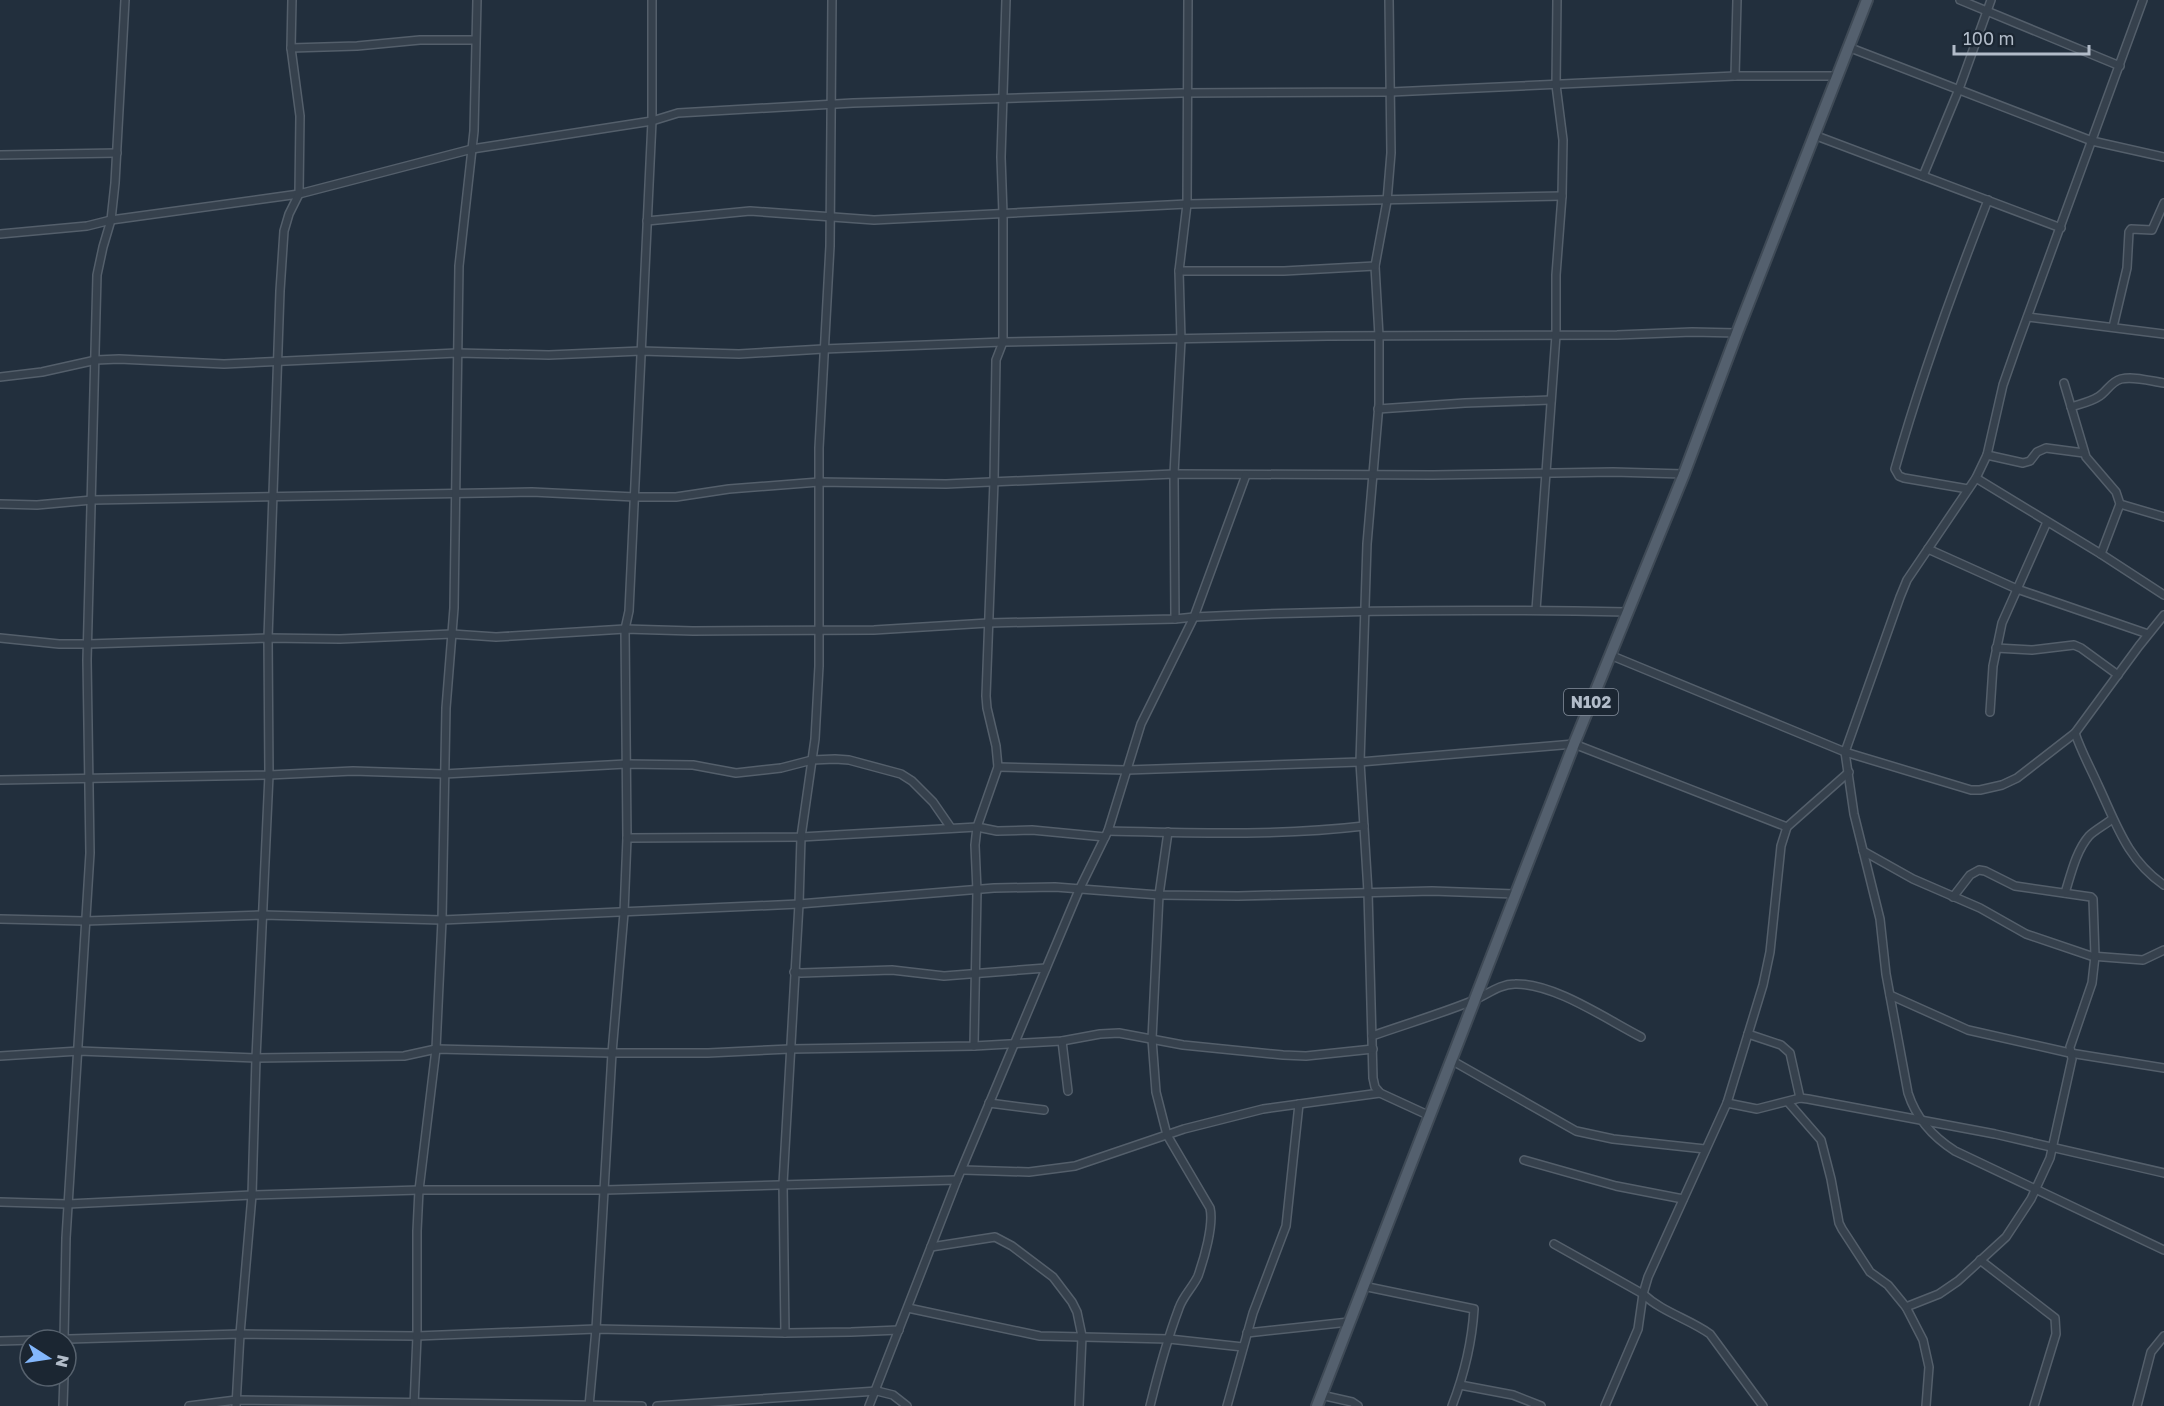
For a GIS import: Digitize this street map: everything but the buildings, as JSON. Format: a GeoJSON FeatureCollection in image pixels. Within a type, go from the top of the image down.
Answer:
{"type":"FeatureCollection","features":[{"type":"Feature","properties":{"kind":"main road","name":"N102"},"geometry":{"type":"LineString","coordinates":[[1319,1401],[1574,744],[1684,474],[1867,0]]}},
{"type":"Feature","properties":{"kind":"street"},"geometry":{"type":"LineString","coordinates":[[64,1328],[68,1204],[90,853],[88,644],[98,275],[111,220],[125,0]]}},
{"type":"Feature","properties":{"kind":"street"},"geometry":{"type":"LineString","coordinates":[[236,1403],[252,1195],[269,775],[268,638],[284,231],[299,194],[300,117],[291,48],[292,0]]}},
{"type":"Feature","properties":{"kind":"street"},"geometry":{"type":"LineString","coordinates":[[414,1404],[419,1190],[436,1049],[442,920],[446,708],[452,634],[456,493],[459,266],[472,149],[477,0]]}},
{"type":"Feature","properties":{"kind":"street"},"geometry":{"type":"LineString","coordinates":[[589,1406],[596,1329],[612,1053],[624,913],[627,837],[625,629],[629,610],[652,121],[652,0]]}},
{"type":"Feature","properties":{"kind":"street"},"geometry":{"type":"LineString","coordinates":[[785,1333],[783,1184],[801,837],[812,760],[819,666],[819,482],[830,217],[832,0]]}},
{"type":"Feature","properties":{"kind":"street"},"geometry":{"type":"LineString","coordinates":[[974,1046],[977,891],[975,845],[977,827],[998,767],[996,746],[987,708],[996,360],[1003,342],[1001,99],[1006,0]]}},
{"type":"Feature","properties":{"kind":"street"},"geometry":{"type":"LineString","coordinates":[[1175,620],[1174,474],[1181,340],[1179,271],[1187,204],[1188,0]]}},
{"type":"Feature","properties":{"kind":"street"},"geometry":{"type":"LineString","coordinates":[[1389,0],[1391,153],[1388,201],[1375,266],[1379,336],[1378,409],[1367,544],[1360,762],[1368,892],[1373,1078],[1380,1094],[1430,1116]]}},
{"type":"Feature","properties":{"kind":"street"},"geometry":{"type":"LineString","coordinates":[[1536,610],[1556,335],[1562,196],[1563,141],[1556,84],[1557,0]]}},
{"type":"Feature","properties":{"kind":"street"},"geometry":{"type":"LineString","coordinates":[[1735,76],[1737,0]]}},
{"type":"Feature","properties":{"kind":"street"},"geometry":{"type":"LineString","coordinates":[[1960,0],[2120,66]]}},
{"type":"Feature","properties":{"kind":"street"},"geometry":{"type":"LineString","coordinates":[[1923,176],[1959,89],[1991,0]]}},
{"type":"Feature","properties":{"kind":"street"},"geometry":{"type":"LineString","coordinates":[[2143,0],[2003,385],[1987,455],[1976,478],[1907,580],[1845,752],[1854,814],[1880,920],[1890,995],[1911,1103],[1938,1138],[1955,1151],[2164,1250]]}},
{"type":"Feature","properties":{"kind":"street"},"geometry":{"type":"LineString","coordinates":[[291,48],[357,46],[420,40],[476,40]]}},
{"type":"Feature","properties":{"kind":"street"},"geometry":{"type":"LineString","coordinates":[[1848,47],[2092,141],[2164,157]]}},
{"type":"Feature","properties":{"kind":"street"},"geometry":{"type":"LineString","coordinates":[[0,234],[87,226],[111,220],[299,194],[472,149],[652,121],[678,113],[1001,99],[1189,93],[1391,92],[1735,76],[1836,76]]}},
{"type":"Feature","properties":{"kind":"street"},"geometry":{"type":"LineString","coordinates":[[1814,135],[2061,228]]}},
{"type":"Feature","properties":{"kind":"street"},"geometry":{"type":"LineString","coordinates":[[0,155],[117,153]]}},
{"type":"Feature","properties":{"kind":"street"},"geometry":{"type":"LineString","coordinates":[[647,221],[750,211],[874,220],[1187,204],[1562,196]]}},
{"type":"Feature","properties":{"kind":"street"},"geometry":{"type":"LineString","coordinates":[[1968,489],[1904,478],[1899,476],[1895,469],[1915,398],[1946,308],[1988,200]]}},
{"type":"Feature","properties":{"kind":"street"},"geometry":{"type":"LineString","coordinates":[[2113,327],[2127,268],[2129,232],[2131,230],[2152,230],[2164,203]]}},
{"type":"Feature","properties":{"kind":"street"},"geometry":{"type":"LineString","coordinates":[[1179,271],[1284,271],[1375,266]]}},
{"type":"Feature","properties":{"kind":"street"},"geometry":{"type":"LineString","coordinates":[[2028,317],[2164,334]]}},
{"type":"Feature","properties":{"kind":"street"},"geometry":{"type":"LineString","coordinates":[[0,377],[119,358],[224,364],[457,354],[549,355],[641,351],[739,354],[823,348],[1003,342],[1737,333]]}},
{"type":"Feature","properties":{"kind":"street"},"geometry":{"type":"LineString","coordinates":[[2071,407],[2102,395],[2112,383],[2119,380],[2138,379],[2164,383]]}},
{"type":"Feature","properties":{"kind":"street"},"geometry":{"type":"LineString","coordinates":[[2064,383],[2084,453],[2116,492],[2120,504],[2101,554]]}},
{"type":"Feature","properties":{"kind":"street"},"geometry":{"type":"LineString","coordinates":[[1378,409],[1551,400]]}},
{"type":"Feature","properties":{"kind":"street"},"geometry":{"type":"LineString","coordinates":[[1987,455],[2023,463],[2030,461],[2037,452],[2046,448],[2084,453]]}},
{"type":"Feature","properties":{"kind":"street"},"geometry":{"type":"LineString","coordinates":[[0,504],[37,505],[92,500],[532,492],[676,497],[729,489],[819,482],[946,484],[1174,474],[1373,475],[1613,472],[1684,474]]}},
{"type":"Feature","properties":{"kind":"street"},"geometry":{"type":"LineString","coordinates":[[869,1406],[877,1391],[957,1180],[1079,890],[1106,834],[1141,724],[1194,617],[1246,475]]}},
{"type":"Feature","properties":{"kind":"street"},"geometry":{"type":"LineString","coordinates":[[1976,478],[2164,595]]}},
{"type":"Feature","properties":{"kind":"street"},"geometry":{"type":"LineString","coordinates":[[2120,504],[2164,517]]}},
{"type":"Feature","properties":{"kind":"street"},"geometry":{"type":"LineString","coordinates":[[1990,712],[1996,648],[2002,623],[2047,522]]}},
{"type":"Feature","properties":{"kind":"street"},"geometry":{"type":"LineString","coordinates":[[1928,549],[2017,589],[2148,634]]}},
{"type":"Feature","properties":{"kind":"street"},"geometry":{"type":"LineString","coordinates":[[0,638],[59,644],[88,644],[268,638],[340,639],[452,634],[496,638],[625,629],[916,628],[988,623],[1175,620],[1194,617],[1365,611],[1627,612]]}},
{"type":"Feature","properties":{"kind":"street"},"geometry":{"type":"LineString","coordinates":[[1610,655],[1845,752],[1971,790],[1980,790],[2002,785],[2017,778],[2074,733],[2164,615]]}},
{"type":"Feature","properties":{"kind":"street"},"geometry":{"type":"LineString","coordinates":[[1996,648],[2032,650],[2074,645],[2118,675]]}},
{"type":"Feature","properties":{"kind":"street"},"geometry":{"type":"LineString","coordinates":[[2074,733],[2112,819],[2143,869],[2164,885]]}},
{"type":"Feature","properties":{"kind":"street"},"geometry":{"type":"LineString","coordinates":[[998,767],[1127,770],[1360,762],[1574,744],[1787,827]]}},
{"type":"Feature","properties":{"kind":"street"},"geometry":{"type":"LineString","coordinates":[[0,780],[269,775],[353,771],[444,774],[626,764],[693,765],[736,773],[781,768],[812,760],[849,760],[901,774],[912,781],[933,802],[951,828]]}},
{"type":"Feature","properties":{"kind":"street"},"geometry":{"type":"LineString","coordinates":[[1605,1406],[1638,1329],[1648,1277],[1726,1103],[1748,1034],[1770,951],[1781,846],[1787,827],[1849,772]]}},
{"type":"Feature","properties":{"kind":"street"},"geometry":{"type":"LineString","coordinates":[[2065,893],[2085,841],[2112,819]]}},
{"type":"Feature","properties":{"kind":"street"},"geometry":{"type":"LineString","coordinates":[[627,837],[801,837],[977,827],[997,831],[1032,830],[1106,834],[1307,832],[1364,826]]}},
{"type":"Feature","properties":{"kind":"street"},"geometry":{"type":"LineString","coordinates":[[1150,1406],[1164,1349],[1180,1305],[1197,1277],[1212,1215],[1167,1135],[1157,1103],[1152,1039],[1159,895],[1168,832]]}},
{"type":"Feature","properties":{"kind":"street"},"geometry":{"type":"LineString","coordinates":[[1863,851],[1913,879],[1980,908],[2026,934],[2095,956],[2142,960],[2164,950]]}},
{"type":"Feature","properties":{"kind":"street"},"geometry":{"type":"LineString","coordinates":[[1906,1307],[1947,1290],[2006,1237],[2036,1191],[2050,1158],[2072,1059],[2070,1047],[2092,983],[2095,956],[2093,899],[2015,886],[1979,870],[1970,875],[1953,897]]}},
{"type":"Feature","properties":{"kind":"street"},"geometry":{"type":"LineString","coordinates":[[0,919],[85,921],[263,915],[442,920],[798,904],[994,888],[1055,887],[1159,895],[1238,896],[1432,891],[1515,894]]}},
{"type":"Feature","properties":{"kind":"street"},"geometry":{"type":"LineString","coordinates":[[794,972],[801,974],[892,970],[944,976],[1046,968]]}},
{"type":"Feature","properties":{"kind":"street"},"geometry":{"type":"LineString","coordinates":[[1372,1036],[1474,1000],[1501,986],[1514,984],[1537,986],[1557,993],[1641,1037]]}},
{"type":"Feature","properties":{"kind":"street"},"geometry":{"type":"LineString","coordinates":[[1890,995],[1968,1030],[2070,1053],[2164,1068]]}},
{"type":"Feature","properties":{"kind":"street"},"geometry":{"type":"LineString","coordinates":[[0,1056],[79,1052],[256,1058],[404,1056],[436,1049],[708,1053],[790,1049],[974,1046],[1062,1041],[1100,1034],[1119,1034],[1183,1045],[1306,1056],[1373,1049]]}},
{"type":"Feature","properties":{"kind":"street"},"geometry":{"type":"LineString","coordinates":[[1748,1034],[1781,1045],[1790,1053],[1800,1098]]}},
{"type":"Feature","properties":{"kind":"street"},"geometry":{"type":"LineString","coordinates":[[1062,1041],[1068,1091]]}},
{"type":"Feature","properties":{"kind":"street"},"geometry":{"type":"LineString","coordinates":[[1451,1059],[1576,1131],[1613,1138],[1705,1149]]}},
{"type":"Feature","properties":{"kind":"street"},"geometry":{"type":"LineString","coordinates":[[963,1170],[1029,1172],[1075,1166],[1167,1135],[1263,1109],[1380,1094]]}},
{"type":"Feature","properties":{"kind":"street"},"geometry":{"type":"LineString","coordinates":[[1726,1103],[1757,1109],[1800,1098],[1922,1120],[2164,1173]]}},
{"type":"Feature","properties":{"kind":"street"},"geometry":{"type":"LineString","coordinates":[[1788,1102],[1821,1140],[1842,1229],[1870,1272],[1888,1285],[1906,1307],[1923,1340],[1929,1367],[1926,1406]]}},
{"type":"Feature","properties":{"kind":"street"},"geometry":{"type":"LineString","coordinates":[[989,1103],[1044,1110]]}},
{"type":"Feature","properties":{"kind":"street"},"geometry":{"type":"LineString","coordinates":[[1227,1406],[1247,1334],[1286,1226],[1299,1104]]}},
{"type":"Feature","properties":{"kind":"street"},"geometry":{"type":"LineString","coordinates":[[1524,1160],[1616,1186],[1683,1199]]}},
{"type":"Feature","properties":{"kind":"street"},"geometry":{"type":"LineString","coordinates":[[0,1202],[68,1204],[419,1190],[605,1190],[957,1180]]}},
{"type":"Feature","properties":{"kind":"street"},"geometry":{"type":"LineString","coordinates":[[931,1247],[995,1237],[1012,1246],[1053,1277],[1077,1312],[1082,1336],[1079,1406]]}},
{"type":"Feature","properties":{"kind":"street"},"geometry":{"type":"LineString","coordinates":[[1554,1244],[1643,1294],[1654,1305],[1710,1334],[1763,1406]]}},
{"type":"Feature","properties":{"kind":"street"},"geometry":{"type":"LineString","coordinates":[[1980,1260],[2055,1318],[2056,1334],[2034,1406]]}},
{"type":"Feature","properties":{"kind":"street"},"geometry":{"type":"LineString","coordinates":[[1363,1286],[1474,1309],[1467,1356],[1452,1406]]}},
{"type":"Feature","properties":{"kind":"street"},"geometry":{"type":"LineString","coordinates":[[908,1308],[1040,1336],[1169,1339],[1243,1347]]}},
{"type":"Feature","properties":{"kind":"street"},"geometry":{"type":"LineString","coordinates":[[1247,1334],[1348,1323]]}},
{"type":"Feature","properties":{"kind":"street"},"geometry":{"type":"LineString","coordinates":[[78,1339],[240,1334],[417,1336],[596,1329],[785,1333],[899,1330]]}},
{"type":"Feature","properties":{"kind":"street"},"geometry":{"type":"LineString","coordinates":[[2137,1406],[2151,1352],[2164,1336]]}},
{"type":"Feature","properties":{"kind":"street"},"geometry":{"type":"LineString","coordinates":[[0,1341],[18,1340]]}},
{"type":"Feature","properties":{"kind":"street"},"geometry":{"type":"LineString","coordinates":[[1460,1385],[1513,1395],[1541,1406]]}},
{"type":"Feature","properties":{"kind":"street"},"geometry":{"type":"LineString","coordinates":[[63,1406],[64,1388]]}},
{"type":"Feature","properties":{"kind":"street"},"geometry":{"type":"LineString","coordinates":[[657,1406],[877,1391],[893,1395],[907,1406]]}},
{"type":"Feature","properties":{"kind":"street"},"geometry":{"type":"LineString","coordinates":[[1319,1401],[1352,1402],[1358,1406]]}},
{"type":"Feature","properties":{"kind":"street"},"geometry":{"type":"LineString","coordinates":[[189,1406],[236,1403],[642,1406]]}}]}
